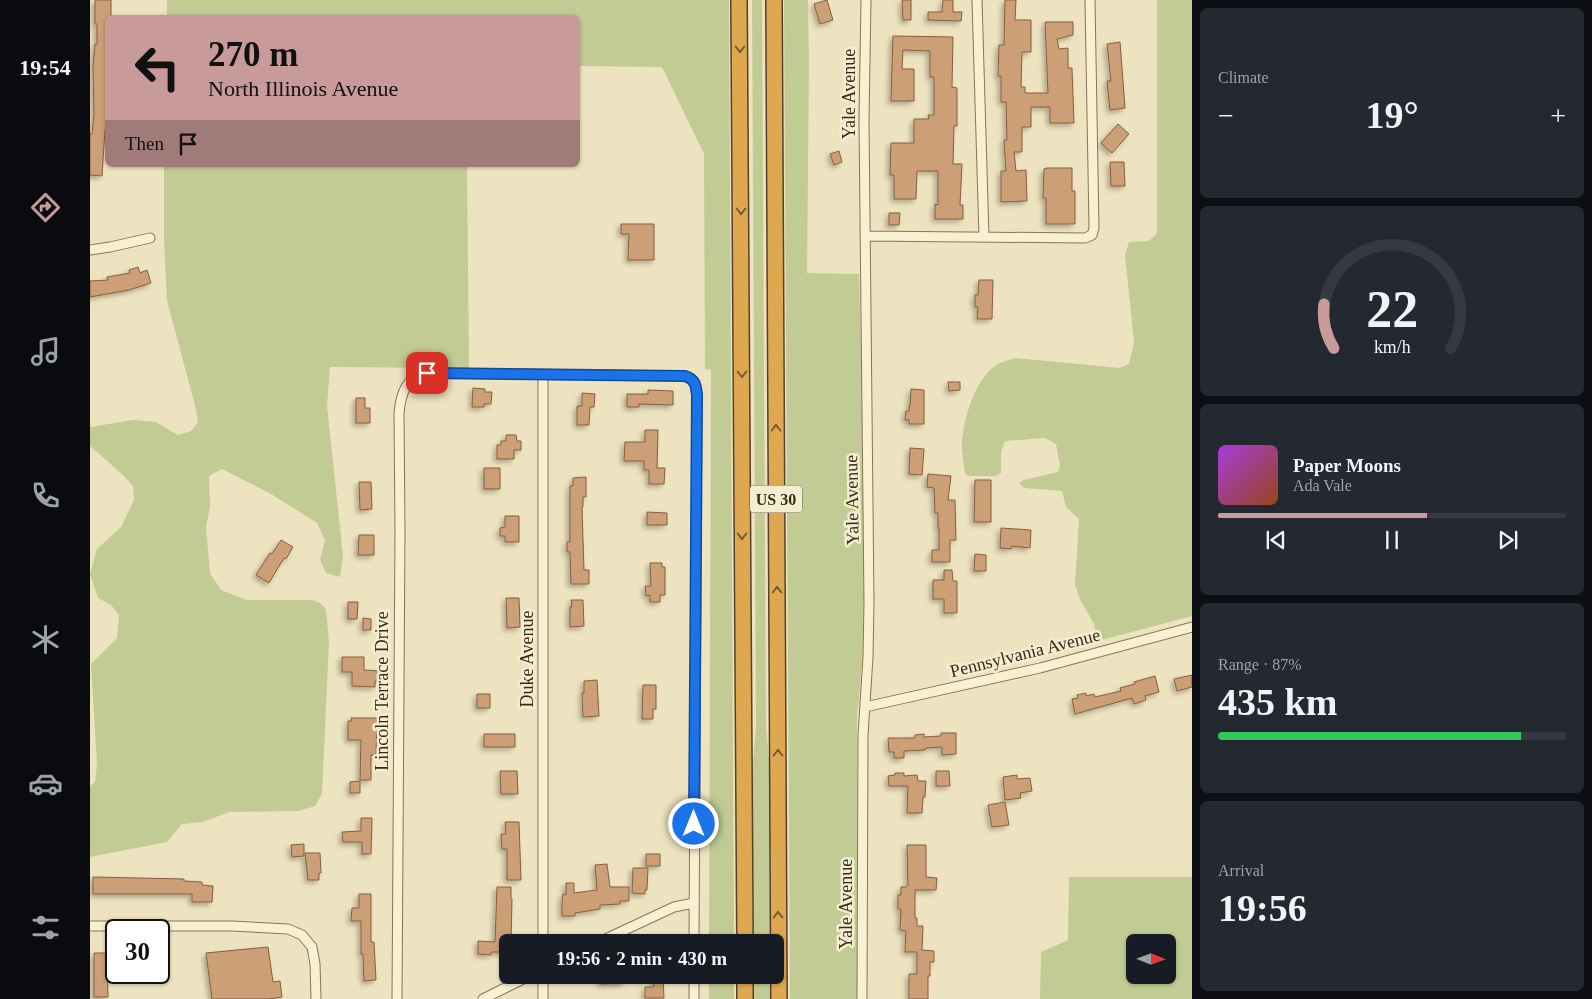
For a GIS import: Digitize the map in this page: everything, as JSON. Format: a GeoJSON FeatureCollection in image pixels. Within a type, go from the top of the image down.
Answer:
{"type":"FeatureCollection","features":[{"type":"Feature","properties":{"kind":"highway","name":"US 30"},"geometry":{"type":"LineString","coordinates":[[739,0],[745,934]]}},
{"type":"Feature","properties":{"kind":"highway","name":"US 30"},"geometry":{"type":"LineString","coordinates":[[774,0],[779,999]]}},
{"type":"Feature","properties":{"kind":"highway"},"geometry":{"type":"LineString","coordinates":[[745,984],[745,999]]}},
{"type":"Feature","properties":{"kind":"street","name":"Yale Avenue"},"geometry":{"type":"LineString","coordinates":[[862,999],[863,735],[869,603],[864,121],[866,0]]}},
{"type":"Feature","properties":{"kind":"street"},"geometry":{"type":"LineString","coordinates":[[977,0],[984,238]]}},
{"type":"Feature","properties":{"kind":"street"},"geometry":{"type":"LineString","coordinates":[[866,236],[1085,238],[1092,234],[1094,228],[1090,0]]}},
{"type":"Feature","properties":{"kind":"street"},"geometry":{"type":"LineString","coordinates":[[90,250],[110,248],[150,238]]}},
{"type":"Feature","properties":{"kind":"street","name":"Lincoln Terrace Drive"},"geometry":{"type":"LineString","coordinates":[[397,999],[399,413],[402,394],[413,378],[427,373],[543,375]]}},
{"type":"Feature","properties":{"kind":"street"},"geometry":{"type":"LineString","coordinates":[[543,375],[685,376],[695,381],[697,395],[694,934]]}},
{"type":"Feature","properties":{"kind":"street","name":"Duke Avenue"},"geometry":{"type":"LineString","coordinates":[[543,375],[543,934]]}},
{"type":"Feature","properties":{"kind":"street","name":"Pennsylvania Avenue"},"geometry":{"type":"LineString","coordinates":[[865,707],[1040,668],[1192,627]]}},
{"type":"Feature","properties":{"kind":"street"},"geometry":{"type":"LineString","coordinates":[[617,934],[674,907],[694,903]]}},
{"type":"Feature","properties":{"kind":"street"},"geometry":{"type":"LineString","coordinates":[[90,926],[232,926],[288,929],[302,935],[312,946],[315,964],[316,999]]}},
{"type":"Feature","properties":{"kind":"street"},"geometry":{"type":"LineString","coordinates":[[483,999],[513,984]]}},
{"type":"Feature","properties":{"kind":"street"},"geometry":{"type":"LineString","coordinates":[[543,984],[543,999]]}},
{"type":"Feature","properties":{"kind":"street"},"geometry":{"type":"LineString","coordinates":[[694,984],[694,999]]}},
{"type":"Feature","properties":{"kind":"green space"},"geometry":{"type":"Polygon","coordinates":[[[167,0],[729,0],[734,934],[709,934],[711,370],[705,369],[704,154],[662,67],[580,66],[580,15],[167,15],[167,0]]]}},
{"type":"Feature","properties":{"kind":"green space"},"geometry":{"type":"Polygon","coordinates":[[[752,0],[762,0],[766,727],[770,771],[771,934],[753,934],[752,773],[756,728],[752,0]]]}},
{"type":"Feature","properties":{"kind":"green space"},"geometry":{"type":"Polygon","coordinates":[[[784,0],[808,0],[807,273],[859,274],[864,576],[863,645],[857,715],[857,999],[790,999],[784,0]]]}},
{"type":"Feature","properties":{"kind":"green space"},"geometry":{"type":"Polygon","coordinates":[[[1157,0],[1192,0],[1192,616],[1098,641],[1094,624],[1080,600],[1075,584],[1079,519],[1066,507],[1062,491],[1024,488],[1019,483],[1024,480],[1058,472],[1060,466],[1056,444],[1045,438],[1005,441],[1001,452],[1001,473],[996,476],[968,476],[965,473],[962,439],[967,414],[977,389],[983,378],[1000,363],[1015,358],[1120,368],[1129,364],[1134,342],[1125,255],[1129,242],[1149,241],[1157,233],[1157,0]]]}},
{"type":"Feature","properties":{"kind":"green space"},"geometry":{"type":"Polygon","coordinates":[[[164,167],[467,167],[469,368],[330,367],[327,406],[343,556],[340,577],[326,573],[320,560],[325,540],[317,523],[271,494],[222,469],[209,476],[210,507],[206,527],[210,573],[221,590],[247,600],[312,600],[320,603],[326,609],[329,642],[322,794],[315,806],[299,811],[229,812],[203,822],[182,824],[167,842],[90,857],[90,786],[95,782],[97,764],[91,664],[117,638],[119,615],[111,605],[98,598],[90,574],[97,549],[121,527],[134,500],[133,486],[90,446],[90,427],[133,420],[156,422],[178,435],[191,431],[198,422],[167,301],[164,241],[164,167]]]}},
{"type":"Feature","properties":{"kind":"green space"},"geometry":{"type":"Polygon","coordinates":[[[1069,877],[1192,877],[1192,999],[1040,999],[1041,952],[1068,940],[1069,877]]]}},
{"type":"Feature","properties":{"kind":"green space"},"geometry":{"type":"Polygon","coordinates":[[[709,984],[734,984],[734,999],[709,999],[709,984]]]}},
{"type":"Feature","properties":{"kind":"green space"},"geometry":{"type":"Polygon","coordinates":[[[754,984],[771,984],[771,999],[754,999],[754,984]]]}},
{"type":"Feature","properties":{"kind":"building"},"geometry":{"type":"Polygon","coordinates":[[[95,0],[111,0],[111,15],[105,15],[105,130],[102,176],[90,175],[90,134],[92,134],[94,115],[93,67],[95,44],[97,44],[97,24],[95,24],[95,0]]]}},
{"type":"Feature","properties":{"kind":"building"},"geometry":{"type":"Polygon","coordinates":[[[827,0],[833,20],[820,24],[814,4],[827,0]]]}},
{"type":"Feature","properties":{"kind":"building"},"geometry":{"type":"Polygon","coordinates":[[[902,0],[911,0],[911,20],[903,20],[902,0]]]}},
{"type":"Feature","properties":{"kind":"building"},"geometry":{"type":"Polygon","coordinates":[[[943,0],[953,0],[953,12],[962,12],[961,21],[928,20],[928,12],[942,12],[943,0]]]}},
{"type":"Feature","properties":{"kind":"building"},"geometry":{"type":"Polygon","coordinates":[[[1005,0],[1016,0],[1015,20],[1031,20],[1031,52],[1022,52],[1021,87],[1025,87],[1025,93],[1048,93],[1045,22],[1073,22],[1073,35],[1057,39],[1059,49],[1068,48],[1068,68],[1072,68],[1074,123],[1050,123],[1050,107],[1031,107],[1031,127],[1022,127],[1022,152],[1014,152],[1016,171],[1026,170],[1027,201],[1001,202],[1001,171],[1006,171],[1004,140],[1007,140],[1006,102],[1001,102],[1001,76],[998,76],[999,45],[1004,45],[1005,0]]]}},
{"type":"Feature","properties":{"kind":"building"},"geometry":{"type":"Polygon","coordinates":[[[893,36],[953,37],[952,87],[957,88],[957,126],[954,126],[953,164],[962,164],[960,205],[963,205],[963,219],[935,219],[935,204],[938,205],[938,171],[917,171],[916,199],[894,199],[894,175],[890,175],[891,143],[914,143],[914,119],[929,119],[928,115],[934,115],[934,77],[930,77],[930,51],[903,50],[902,69],[914,69],[914,101],[891,101],[893,36]]]}},
{"type":"Feature","properties":{"kind":"building"},"geometry":{"type":"Polygon","coordinates":[[[1120,42],[1125,108],[1110,110],[1107,81],[1111,81],[1107,44],[1120,42]]]}},
{"type":"Feature","properties":{"kind":"building"},"geometry":{"type":"Polygon","coordinates":[[[1118,124],[1129,134],[1112,153],[1101,143],[1118,124]]]}},
{"type":"Feature","properties":{"kind":"building"},"geometry":{"type":"Polygon","coordinates":[[[839,151],[842,162],[834,165],[830,154],[839,151]]]}},
{"type":"Feature","properties":{"kind":"building"},"geometry":{"type":"Polygon","coordinates":[[[1110,162],[1124,162],[1125,186],[1111,186],[1110,162]]]}},
{"type":"Feature","properties":{"kind":"building"},"geometry":{"type":"Polygon","coordinates":[[[1072,168],[1072,191],[1075,191],[1075,224],[1046,224],[1046,198],[1043,198],[1044,169],[1072,168]]]}},
{"type":"Feature","properties":{"kind":"building"},"geometry":{"type":"Polygon","coordinates":[[[889,213],[900,213],[899,225],[889,225],[889,213]]]}},
{"type":"Feature","properties":{"kind":"building"},"geometry":{"type":"Polygon","coordinates":[[[621,224],[654,224],[654,260],[628,260],[629,234],[621,234],[621,224]]]}},
{"type":"Feature","properties":{"kind":"building"},"geometry":{"type":"Polygon","coordinates":[[[138,267],[140,273],[147,270],[151,283],[129,290],[90,297],[90,281],[108,280],[107,277],[130,273],[129,270],[138,267]]]}},
{"type":"Feature","properties":{"kind":"building"},"geometry":{"type":"Polygon","coordinates":[[[979,280],[993,280],[992,319],[977,319],[978,307],[975,307],[975,295],[978,295],[979,280]]]}},
{"type":"Feature","properties":{"kind":"building"},"geometry":{"type":"Polygon","coordinates":[[[948,382],[960,382],[960,390],[949,391],[948,382]]]}},
{"type":"Feature","properties":{"kind":"building"},"geometry":{"type":"Polygon","coordinates":[[[473,388],[492,392],[491,404],[484,404],[484,407],[472,407],[473,388]]]}},
{"type":"Feature","properties":{"kind":"building"},"geometry":{"type":"Polygon","coordinates":[[[911,389],[924,390],[924,424],[909,424],[909,420],[905,420],[906,411],[909,411],[910,406],[911,389]]]}},
{"type":"Feature","properties":{"kind":"building"},"geometry":{"type":"Polygon","coordinates":[[[648,390],[673,391],[673,405],[639,404],[639,407],[627,407],[627,394],[648,394],[648,390]]]}},
{"type":"Feature","properties":{"kind":"building"},"geometry":{"type":"Polygon","coordinates":[[[582,393],[595,394],[594,407],[590,407],[589,425],[577,425],[577,406],[582,406],[582,393]]]}},
{"type":"Feature","properties":{"kind":"building"},"geometry":{"type":"Polygon","coordinates":[[[356,398],[365,398],[365,408],[370,408],[370,423],[356,423],[356,398]]]}},
{"type":"Feature","properties":{"kind":"building"},"geometry":{"type":"Polygon","coordinates":[[[645,430],[658,430],[657,468],[665,468],[664,484],[649,484],[649,470],[644,470],[644,461],[624,461],[625,442],[645,442],[645,430]]]}},
{"type":"Feature","properties":{"kind":"building"},"geometry":{"type":"Polygon","coordinates":[[[506,435],[516,435],[517,441],[521,441],[521,450],[514,450],[514,459],[497,459],[497,445],[501,445],[501,441],[506,441],[506,435]]]}},
{"type":"Feature","properties":{"kind":"building"},"geometry":{"type":"Polygon","coordinates":[[[910,448],[924,449],[922,475],[909,474],[910,448]]]}},
{"type":"Feature","properties":{"kind":"building"},"geometry":{"type":"Polygon","coordinates":[[[484,468],[500,468],[500,489],[484,489],[484,468]]]}},
{"type":"Feature","properties":{"kind":"building"},"geometry":{"type":"Polygon","coordinates":[[[928,474],[951,476],[948,500],[955,500],[956,540],[950,540],[950,562],[932,562],[932,550],[939,550],[939,528],[938,513],[935,513],[934,488],[927,487],[928,474]]]}},
{"type":"Feature","properties":{"kind":"building"},"geometry":{"type":"Polygon","coordinates":[[[586,477],[586,497],[583,497],[582,507],[584,570],[589,570],[589,584],[571,584],[570,552],[567,552],[567,542],[570,542],[570,486],[573,486],[573,478],[586,477]]]}},
{"type":"Feature","properties":{"kind":"building"},"geometry":{"type":"Polygon","coordinates":[[[975,480],[991,480],[991,522],[974,522],[975,480]]]}},
{"type":"Feature","properties":{"kind":"building"},"geometry":{"type":"Polygon","coordinates":[[[359,482],[371,482],[372,509],[360,510],[359,482]]]}},
{"type":"Feature","properties":{"kind":"building"},"geometry":{"type":"Polygon","coordinates":[[[647,512],[667,513],[667,525],[647,525],[647,512]]]}},
{"type":"Feature","properties":{"kind":"building"},"geometry":{"type":"Polygon","coordinates":[[[505,516],[519,516],[519,542],[505,542],[505,536],[500,536],[500,528],[505,527],[505,516]]]}},
{"type":"Feature","properties":{"kind":"building"},"geometry":{"type":"Polygon","coordinates":[[[1001,528],[1031,530],[1030,548],[1011,546],[1011,549],[1000,548],[1001,528]]]}},
{"type":"Feature","properties":{"kind":"building"},"geometry":{"type":"Polygon","coordinates":[[[359,535],[374,535],[374,555],[358,555],[359,535]]]}},
{"type":"Feature","properties":{"kind":"building"},"geometry":{"type":"Polygon","coordinates":[[[281,540],[293,547],[269,583],[256,575],[281,540]]]}},
{"type":"Feature","properties":{"kind":"building"},"geometry":{"type":"Polygon","coordinates":[[[975,554],[986,555],[986,571],[974,571],[975,554]]]}},
{"type":"Feature","properties":{"kind":"building"},"geometry":{"type":"Polygon","coordinates":[[[650,563],[662,563],[662,567],[665,567],[665,595],[660,595],[660,602],[650,602],[650,595],[646,596],[645,586],[651,586],[650,563]]]}},
{"type":"Feature","properties":{"kind":"building"},"geometry":{"type":"Polygon","coordinates":[[[944,570],[952,570],[953,581],[957,581],[957,613],[944,613],[944,599],[933,599],[933,580],[944,580],[944,570]]]}},
{"type":"Feature","properties":{"kind":"building"},"geometry":{"type":"Polygon","coordinates":[[[506,598],[519,598],[520,627],[507,628],[506,598]]]}},
{"type":"Feature","properties":{"kind":"building"},"geometry":{"type":"Polygon","coordinates":[[[571,600],[583,600],[584,626],[570,627],[571,600]]]}},
{"type":"Feature","properties":{"kind":"building"},"geometry":{"type":"Polygon","coordinates":[[[348,602],[358,602],[357,619],[348,619],[348,602]]]}},
{"type":"Feature","properties":{"kind":"building"},"geometry":{"type":"Polygon","coordinates":[[[363,618],[371,619],[371,630],[363,630],[363,618]]]}},
{"type":"Feature","properties":{"kind":"building"},"geometry":{"type":"Polygon","coordinates":[[[342,657],[364,657],[364,670],[380,671],[380,681],[375,681],[375,687],[352,686],[352,672],[342,672],[342,657]]]}},
{"type":"Feature","properties":{"kind":"building"},"geometry":{"type":"Polygon","coordinates":[[[1192,675],[1192,687],[1177,691],[1174,679],[1192,675]]]}},
{"type":"Feature","properties":{"kind":"building"},"geometry":{"type":"Polygon","coordinates":[[[1155,676],[1159,692],[1145,696],[1146,700],[1134,704],[1132,698],[1075,714],[1072,699],[1078,698],[1077,695],[1086,693],[1086,696],[1094,694],[1095,697],[1121,691],[1120,688],[1155,676]]]}},
{"type":"Feature","properties":{"kind":"building"},"geometry":{"type":"Polygon","coordinates":[[[597,680],[599,716],[583,717],[582,693],[584,693],[584,681],[597,680]]]}},
{"type":"Feature","properties":{"kind":"building"},"geometry":{"type":"Polygon","coordinates":[[[643,685],[656,685],[656,709],[653,709],[653,719],[642,719],[643,685]]]}},
{"type":"Feature","properties":{"kind":"building"},"geometry":{"type":"Polygon","coordinates":[[[477,694],[490,694],[490,708],[477,708],[477,694]]]}},
{"type":"Feature","properties":{"kind":"building"},"geometry":{"type":"Polygon","coordinates":[[[351,718],[377,718],[376,755],[371,755],[371,780],[360,780],[361,740],[348,740],[348,721],[352,721],[351,718]]]}},
{"type":"Feature","properties":{"kind":"building"},"geometry":{"type":"Polygon","coordinates":[[[941,733],[956,733],[956,754],[942,755],[942,747],[904,751],[904,758],[894,758],[894,752],[889,752],[888,738],[915,738],[915,735],[924,734],[924,737],[941,736],[941,733]]]}},
{"type":"Feature","properties":{"kind":"building"},"geometry":{"type":"Polygon","coordinates":[[[484,734],[515,734],[515,747],[484,747],[484,734]]]}},
{"type":"Feature","properties":{"kind":"building"},"geometry":{"type":"Polygon","coordinates":[[[500,771],[517,771],[518,794],[501,794],[500,771]]]}},
{"type":"Feature","properties":{"kind":"building"},"geometry":{"type":"Polygon","coordinates":[[[936,771],[949,771],[950,786],[936,786],[936,771]]]}},
{"type":"Feature","properties":{"kind":"building"},"geometry":{"type":"Polygon","coordinates":[[[895,773],[904,773],[904,776],[917,775],[918,781],[926,781],[922,813],[907,813],[908,786],[889,786],[888,776],[895,775],[895,773]]]}},
{"type":"Feature","properties":{"kind":"building"},"geometry":{"type":"Polygon","coordinates":[[[1017,775],[1017,779],[1030,778],[1032,791],[1020,793],[1021,798],[1005,800],[1003,777],[1017,775]]]}},
{"type":"Feature","properties":{"kind":"building"},"geometry":{"type":"Polygon","coordinates":[[[360,781],[360,793],[350,793],[350,782],[360,781]]]}},
{"type":"Feature","properties":{"kind":"building"},"geometry":{"type":"Polygon","coordinates":[[[1005,802],[1009,825],[992,827],[988,805],[1005,802]]]}},
{"type":"Feature","properties":{"kind":"building"},"geometry":{"type":"Polygon","coordinates":[[[361,818],[372,818],[371,854],[362,854],[362,842],[343,842],[342,832],[361,831],[361,818]]]}},
{"type":"Feature","properties":{"kind":"building"},"geometry":{"type":"Polygon","coordinates":[[[505,822],[519,822],[521,880],[507,880],[507,849],[502,849],[501,834],[506,834],[505,822]]]}},
{"type":"Feature","properties":{"kind":"building"},"geometry":{"type":"Polygon","coordinates":[[[304,844],[304,856],[292,857],[291,845],[304,844]]]}},
{"type":"Feature","properties":{"kind":"building"},"geometry":{"type":"Polygon","coordinates":[[[907,845],[926,845],[926,877],[937,878],[936,890],[915,890],[915,918],[917,918],[917,926],[923,926],[922,950],[934,951],[934,962],[930,962],[930,976],[928,976],[928,999],[909,999],[909,974],[917,974],[917,952],[905,952],[906,931],[900,930],[901,909],[898,909],[898,895],[901,895],[901,887],[908,885],[907,845]]]}},
{"type":"Feature","properties":{"kind":"building"},"geometry":{"type":"Polygon","coordinates":[[[305,853],[320,853],[321,873],[319,873],[319,880],[308,880],[305,853]]]}},
{"type":"Feature","properties":{"kind":"building"},"geometry":{"type":"Polygon","coordinates":[[[646,854],[660,854],[660,866],[646,866],[646,854]]]}},
{"type":"Feature","properties":{"kind":"building"},"geometry":{"type":"Polygon","coordinates":[[[607,864],[610,887],[629,887],[629,901],[620,901],[620,904],[600,905],[600,909],[575,913],[575,916],[562,916],[562,901],[563,894],[566,895],[566,883],[574,883],[574,893],[597,890],[595,865],[607,864]]]}},
{"type":"Feature","properties":{"kind":"building"},"geometry":{"type":"Polygon","coordinates":[[[633,868],[648,868],[647,890],[645,890],[645,894],[632,893],[633,868]]]}},
{"type":"Feature","properties":{"kind":"building"},"geometry":{"type":"Polygon","coordinates":[[[93,877],[184,879],[184,881],[202,882],[202,885],[213,886],[212,902],[192,902],[192,894],[93,894],[93,877]]]}},
{"type":"Feature","properties":{"kind":"building"},"geometry":{"type":"Polygon","coordinates":[[[497,887],[511,887],[511,934],[499,934],[499,952],[491,952],[491,955],[478,954],[478,941],[495,942],[497,887]]]}},
{"type":"Feature","properties":{"kind":"building"},"geometry":{"type":"Polygon","coordinates":[[[359,894],[371,894],[371,942],[374,942],[376,980],[364,981],[363,954],[361,954],[361,921],[351,921],[352,908],[359,908],[359,894]]]}},
{"type":"Feature","properties":{"kind":"building"},"geometry":{"type":"Polygon","coordinates":[[[268,947],[273,982],[280,981],[282,997],[268,999],[212,999],[206,953],[268,947]]]}},
{"type":"Feature","properties":{"kind":"building"},"geometry":{"type":"Polygon","coordinates":[[[94,953],[105,953],[105,984],[108,984],[108,997],[94,997],[94,953]]]}},
{"type":"Feature","properties":{"kind":"building"},"geometry":{"type":"Polygon","coordinates":[[[654,984],[663,984],[664,998],[645,998],[645,987],[654,987],[654,984]]]}},
{"type":"Feature","properties":{"kind":"route"},"geometry":{"type":"LineString","coordinates":[[427,373],[685,376],[695,381],[697,395],[694,824]]}}]}
